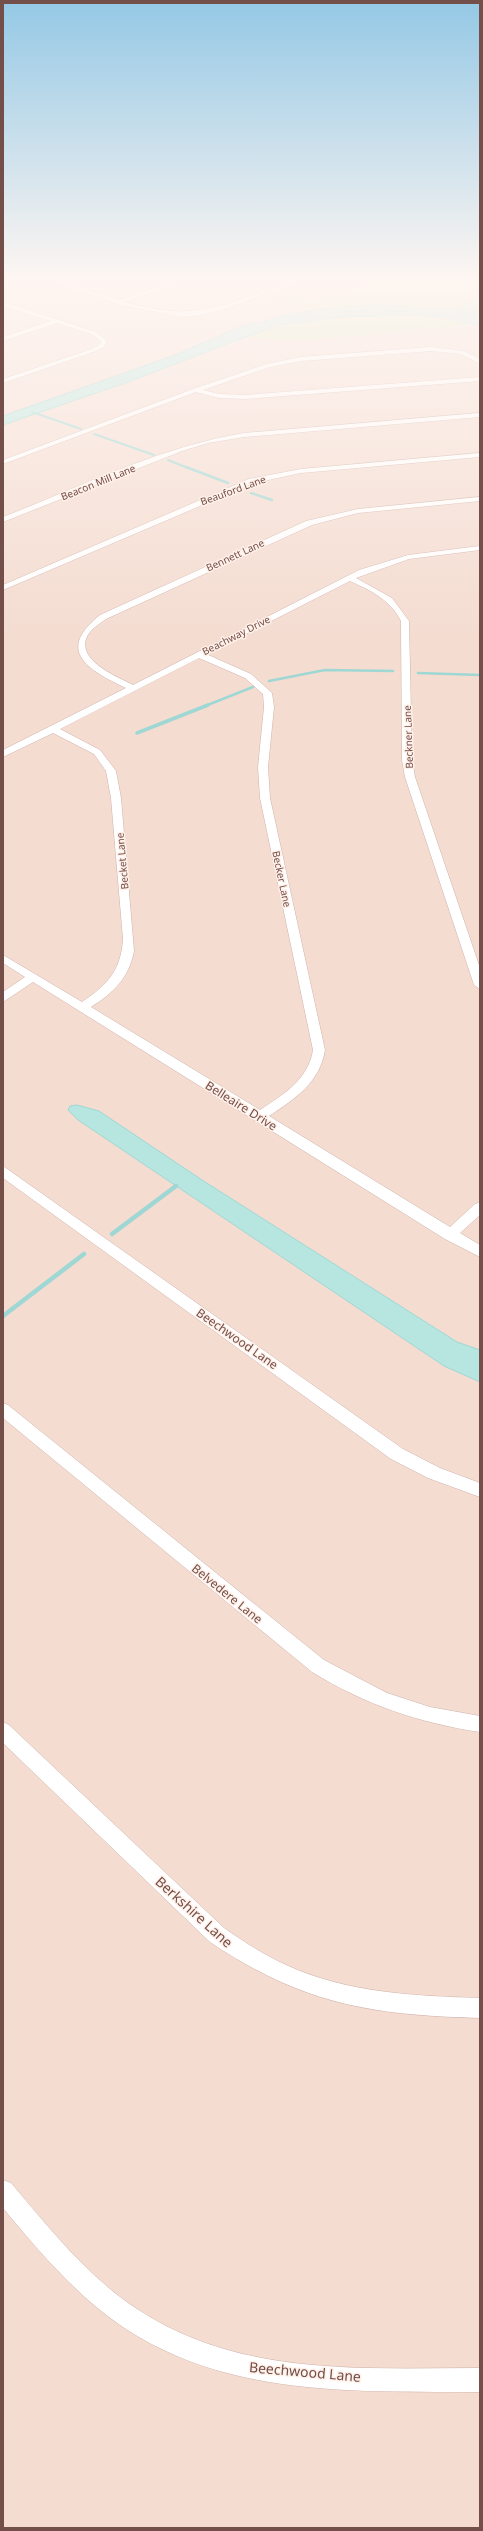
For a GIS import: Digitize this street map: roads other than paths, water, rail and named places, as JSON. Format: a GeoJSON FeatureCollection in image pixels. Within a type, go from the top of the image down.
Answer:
{"type":"FeatureCollection","features":[{"type":"Feature","properties":{"kind":"street"},"geometry":{"type":"LineString","coordinates":[[3,462],[171,399]]}},
{"type":"Feature","properties":{"kind":"street","name":"Beacon Mill Lane"},"geometry":{"type":"LineString","coordinates":[[3,520],[179,450],[207,441],[257,434],[480,415]]}},
{"type":"Feature","properties":{"kind":"street","name":"Beauford Lane"},"geometry":{"type":"LineString","coordinates":[[3,588],[252,481],[309,470],[480,455]]}},
{"type":"Feature","properties":{"kind":"street","name":"Bennett Lane"},"geometry":{"type":"LineString","coordinates":[[133,688],[94,668],[84,656],[81,646],[85,633],[103,617],[290,530],[318,520],[362,511],[480,499]]}},
{"type":"Feature","properties":{"kind":"street","name":"Beachway Drive"},"geometry":{"type":"LineString","coordinates":[[3,754],[198,654],[349,578],[374,567],[408,557],[480,548]]}},
{"type":"Feature","properties":{"kind":"street","name":"Beckner Lane"},"geometry":{"type":"LineString","coordinates":[[349,578],[381,594],[395,606],[404,618],[407,760],[410,777],[480,985]]}},
{"type":"Feature","properties":{"kind":"street","name":"Becker Lane"},"geometry":{"type":"LineString","coordinates":[[198,654],[248,676],[261,686],[268,696],[263,767],[265,798],[319,1050],[315,1068],[306,1081],[259,1117]]}},
{"type":"Feature","properties":{"kind":"street","name":"Becket Lane"},"geometry":{"type":"LineString","coordinates":[[53,729],[101,755],[111,771],[116,798],[129,939],[129,957],[124,971],[114,984],[84,1006]]}},
{"type":"Feature","properties":{"kind":"street","name":"Belleaire Drive"},"geometry":{"type":"LineString","coordinates":[[3,958],[84,1006],[259,1117],[480,1252]]}},
{"type":"Feature","properties":{"kind":"street"},"geometry":{"type":"LineString","coordinates":[[3,998],[34,976]]}},
{"type":"Feature","properties":{"kind":"street","name":"Beechwood Lane"},"geometry":{"type":"LineString","coordinates":[[3,1171],[397,1454],[434,1473],[480,1490]]}},
{"type":"Feature","properties":{"kind":"street"},"geometry":{"type":"LineString","coordinates":[[450,1235],[480,1207]]}},
{"type":"Feature","properties":{"kind":"street","name":"Belvedere Lane"},"geometry":{"type":"LineString","coordinates":[[3,1409],[285,1641],[325,1671],[354,1689],[405,1710],[441,1719],[480,1724]]}},
{"type":"Feature","properties":{"kind":"street","name":"Berkshire Lane"},"geometry":{"type":"LineString","coordinates":[[3,1731],[193,1913],[238,1951],[287,1978],[351,1998],[422,2007],[480,2008]]}},
{"type":"Feature","properties":{"kind":"street","name":"Beechwood Lane"},"geometry":{"type":"LineString","coordinates":[[3,2191],[70,2268],[98,2293],[129,2318],[162,2338],[193,2352],[223,2362],[274,2372],[324,2377],[480,2380]]}},
{"type":"Feature","properties":{"kind":"water"},"geometry":{"type":"Polygon","coordinates":[[[51,399],[78,399],[3,425],[3,416],[51,399]]]}},
{"type":"Feature","properties":{"kind":"water"},"geometry":{"type":"Polygon","coordinates":[[[77,1105],[99,1111],[202,1180],[457,1342],[480,1350],[480,1382],[444,1366],[78,1120],[68,1110],[70,1106],[77,1105]]]}},
{"type":"Feature","properties":{"kind":"waterway"},"geometry":{"type":"LineString","coordinates":[[32,412],[81,429]]}},
{"type":"Feature","properties":{"kind":"waterway"},"geometry":{"type":"LineString","coordinates":[[94,434],[154,455]]}},
{"type":"Feature","properties":{"kind":"waterway"},"geometry":{"type":"LineString","coordinates":[[168,460],[188,468]]}},
{"type":"Feature","properties":{"kind":"waterway"},"geometry":{"type":"LineString","coordinates":[[186,467],[228,483]]}},
{"type":"Feature","properties":{"kind":"waterway"},"geometry":{"type":"LineString","coordinates":[[251,493],[272,500]]}},
{"type":"Feature","properties":{"kind":"waterway"},"geometry":{"type":"LineString","coordinates":[[269,681],[325,670],[393,671]]}},
{"type":"Feature","properties":{"kind":"waterway"},"geometry":{"type":"LineString","coordinates":[[418,673],[480,675]]}},
{"type":"Feature","properties":{"kind":"waterway"},"geometry":{"type":"LineString","coordinates":[[205,706],[253,687]]}},
{"type":"Feature","properties":{"kind":"waterway"},"geometry":{"type":"LineString","coordinates":[[137,733],[208,705]]}},
{"type":"Feature","properties":{"kind":"waterway"},"geometry":{"type":"LineString","coordinates":[[112,1234],[176,1186]]}},
{"type":"Feature","properties":{"kind":"waterway"},"geometry":{"type":"LineString","coordinates":[[3,1316],[84,1254]]}}]}
